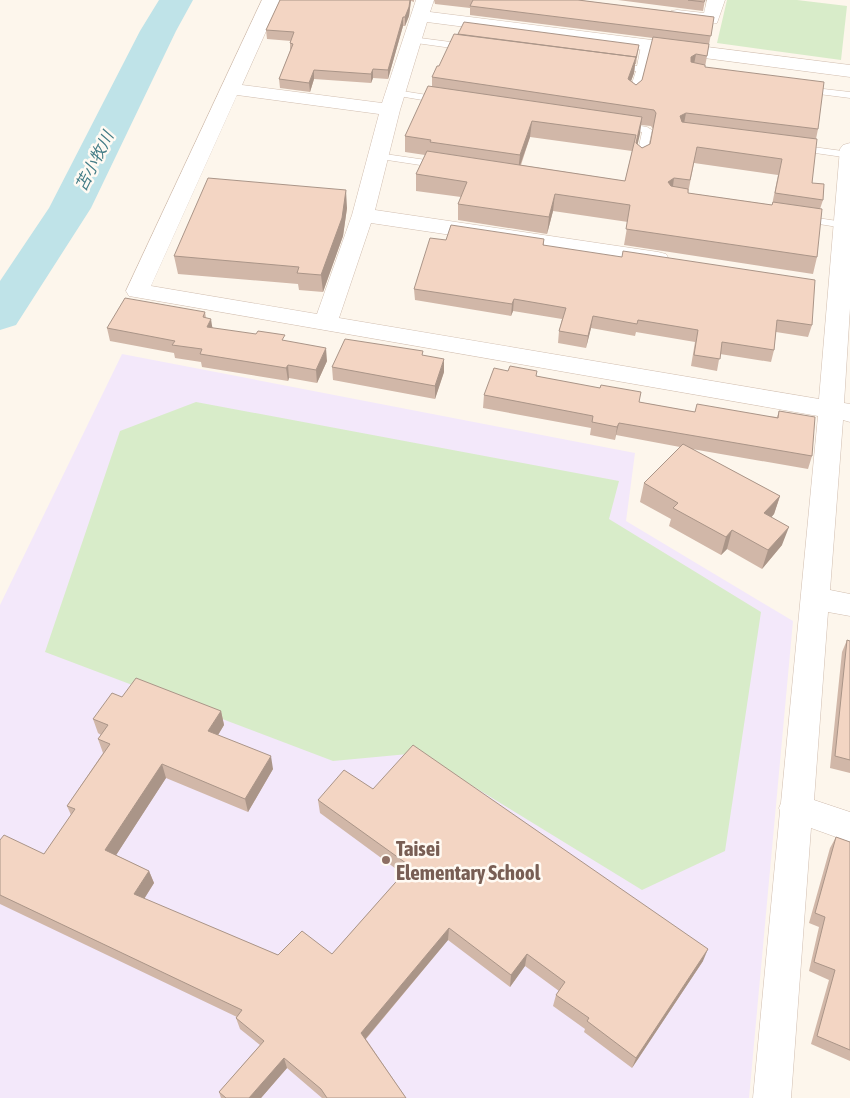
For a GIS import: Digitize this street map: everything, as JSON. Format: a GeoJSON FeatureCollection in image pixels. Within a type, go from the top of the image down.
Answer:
{"type":"FeatureCollection","features":[{"type":"Feature","properties":{"kind":"street"},"geometry":{"type":"LineString","coordinates":[[271,0],[137,291],[841,412]]}},
{"type":"Feature","properties":{"kind":"street"},"geometry":{"type":"LineString","coordinates":[[664,13],[711,19],[716,0]]}},
{"type":"Feature","properties":{"kind":"street"},"geometry":{"type":"LineString","coordinates":[[326,323],[363,215],[393,102],[423,8],[646,46],[850,71]]}},
{"type":"Feature","properties":{"kind":"street"},"geometry":{"type":"LineString","coordinates":[[231,89],[393,102]]}},
{"type":"Feature","properties":{"kind":"street"},"geometry":{"type":"LineString","coordinates":[[772,1098],[814,598],[841,412],[836,286],[844,225],[850,149]]}},
{"type":"Feature","properties":{"kind":"street"},"geometry":{"type":"LineString","coordinates":[[363,215],[674,262]]}},
{"type":"Feature","properties":{"kind":"street"},"geometry":{"type":"LineString","coordinates":[[814,598],[850,605]]}},
{"type":"Feature","properties":{"kind":"street"},"geometry":{"type":"LineString","coordinates":[[795,808],[850,827]]}},
{"type":"Feature","properties":{"kind":"lane"},"geometry":{"type":"LineString","coordinates":[[412,40],[479,48]]}},
{"type":"Feature","properties":{"kind":"lane"},"geometry":{"type":"LineString","coordinates":[[634,96],[646,46]]}},
{"type":"Feature","properties":{"kind":"lane"},"geometry":{"type":"LineString","coordinates":[[603,64],[641,69]]}},
{"type":"Feature","properties":{"kind":"lane"},"geometry":{"type":"LineString","coordinates":[[791,88],[850,96]]}},
{"type":"Feature","properties":{"kind":"lane"},"geometry":{"type":"LineString","coordinates":[[393,102],[454,102]]}},
{"type":"Feature","properties":{"kind":"lane"},"geometry":{"type":"LineString","coordinates":[[608,124],[647,130],[641,160]]}},
{"type":"Feature","properties":{"kind":"lane"},"geometry":{"type":"LineString","coordinates":[[791,148],[850,155]]}},
{"type":"Feature","properties":{"kind":"lane"},"geometry":{"type":"LineString","coordinates":[[378,156],[455,167]]}},
{"type":"Feature","properties":{"kind":"lane"},"geometry":{"type":"LineString","coordinates":[[796,217],[844,225]]}},
{"type":"Feature","properties":{"kind":"shaded area","name":"Taisei Elementary School"},"geometry":{"type":"Polygon","coordinates":[[[122,354],[635,453],[626,521],[793,621],[749,1098],[0,1098],[0,605],[122,354]]]}},
{"type":"Feature","properties":{"kind":"green space"},"geometry":{"type":"Polygon","coordinates":[[[727,0],[797,0],[847,6],[841,60],[717,43],[727,0]]]}},
{"type":"Feature","properties":{"kind":"green space"},"geometry":{"type":"Polygon","coordinates":[[[196,402],[619,481],[609,519],[761,612],[725,851],[642,890],[419,753],[333,761],[45,652],[120,431],[196,402]]]}},
{"type":"Feature","properties":{"kind":"building"},"geometry":{"type":"Polygon","coordinates":[[[280,0],[410,0],[405,17],[403,17],[388,70],[373,69],[371,74],[314,70],[309,83],[279,79],[293,44],[290,43],[294,32],[266,30],[280,0]]]}},
{"type":"Feature","properties":{"kind":"building"},"geometry":{"type":"Polygon","coordinates":[[[473,0],[578,0],[714,17],[711,36],[470,6],[473,0]]]}},
{"type":"Feature","properties":{"kind":"building"},"geometry":{"type":"Polygon","coordinates":[[[688,0],[705,0],[704,2],[688,0]]]}},
{"type":"Feature","properties":{"kind":"building"},"geometry":{"type":"Polygon","coordinates":[[[464,22],[639,45],[636,58],[458,34],[464,22]]]}},
{"type":"Feature","properties":{"kind":"building"},"geometry":{"type":"Polygon","coordinates":[[[454,34],[636,57],[628,79],[636,85],[642,80],[653,37],[709,44],[707,56],[696,54],[691,57],[691,62],[705,65],[705,67],[824,82],[818,129],[686,113],[680,116],[682,122],[817,139],[812,183],[824,184],[823,200],[775,193],[782,159],[697,147],[690,180],[674,178],[668,182],[671,186],[688,189],[688,193],[772,205],[773,202],[822,209],[817,257],[626,229],[630,205],[555,194],[549,217],[458,204],[467,182],[416,174],[427,151],[625,181],[636,135],[532,121],[520,155],[430,142],[431,140],[405,136],[428,86],[642,117],[636,143],[642,148],[650,144],[656,113],[654,110],[432,77],[454,34]]]}},
{"type":"Feature","properties":{"kind":"building"},"geometry":{"type":"Polygon","coordinates":[[[208,178],[346,190],[342,218],[321,275],[297,273],[299,267],[174,256],[208,178]]]}},
{"type":"Feature","properties":{"kind":"building"},"geometry":{"type":"Polygon","coordinates":[[[451,225],[544,239],[543,245],[622,257],[623,251],[815,280],[812,325],[777,320],[774,350],[722,342],[720,359],[694,355],[698,330],[638,320],[637,324],[593,316],[588,336],[559,331],[566,308],[514,299],[512,304],[414,289],[430,238],[446,240],[451,225]]]}},
{"type":"Feature","properties":{"kind":"building"},"geometry":{"type":"Polygon","coordinates":[[[125,298],[205,312],[203,317],[211,319],[207,327],[256,334],[258,331],[285,335],[282,340],[326,348],[316,370],[288,365],[286,368],[200,354],[202,349],[172,345],[175,341],[107,328],[125,298]]]}},
{"type":"Feature","properties":{"kind":"building"},"geometry":{"type":"Polygon","coordinates":[[[345,339],[423,351],[422,355],[444,359],[435,386],[332,367],[345,339]]]}},
{"type":"Feature","properties":{"kind":"building"},"geometry":{"type":"Polygon","coordinates":[[[510,366],[537,371],[536,376],[600,388],[601,385],[641,392],[639,402],[695,412],[697,404],[778,418],[779,411],[815,417],[812,456],[619,423],[617,427],[592,422],[593,416],[484,395],[494,368],[508,371],[510,366]]]}},
{"type":"Feature","properties":{"kind":"building"},"geometry":{"type":"Polygon","coordinates":[[[683,444],[780,496],[764,513],[789,527],[768,550],[732,530],[726,537],[673,508],[678,503],[644,483],[683,444]]]}},
{"type":"Feature","properties":{"kind":"building"},"geometry":{"type":"Polygon","coordinates":[[[847,640],[850,641],[850,760],[835,756],[847,640]]]}},
{"type":"Feature","properties":{"kind":"building"},"geometry":{"type":"Polygon","coordinates":[[[136,678],[221,711],[208,731],[271,756],[245,799],[162,764],[105,850],[149,871],[134,894],[278,955],[302,931],[332,954],[410,866],[318,800],[344,770],[373,789],[413,745],[708,949],[636,1058],[587,1021],[589,1018],[556,995],[565,982],[527,954],[511,975],[449,928],[361,1033],[406,1098],[327,1098],[321,1089],[284,1058],[249,1098],[226,1098],[219,1092],[264,1041],[236,1018],[242,1010],[0,895],[0,840],[4,835],[44,854],[75,809],[67,806],[110,744],[98,739],[108,725],[93,719],[112,693],[122,697],[136,678]]]}},
{"type":"Feature","properties":{"kind":"building"},"geometry":{"type":"Polygon","coordinates":[[[836,837],[850,842],[850,1050],[817,1036],[835,970],[814,962],[825,917],[815,913],[836,837]]]}},
{"type":"Feature","properties":{"kind":"waterway","name":"苫小牧川"},"geometry":{"type":"LineString","coordinates":[[0,315],[70,208],[158,31],[176,0]]}},
{"type":"Feature","properties":{"kind":"place","name":"Taisei Elementary School"},"geometry":{"type":"Point","coordinates":[386,860]}}]}
